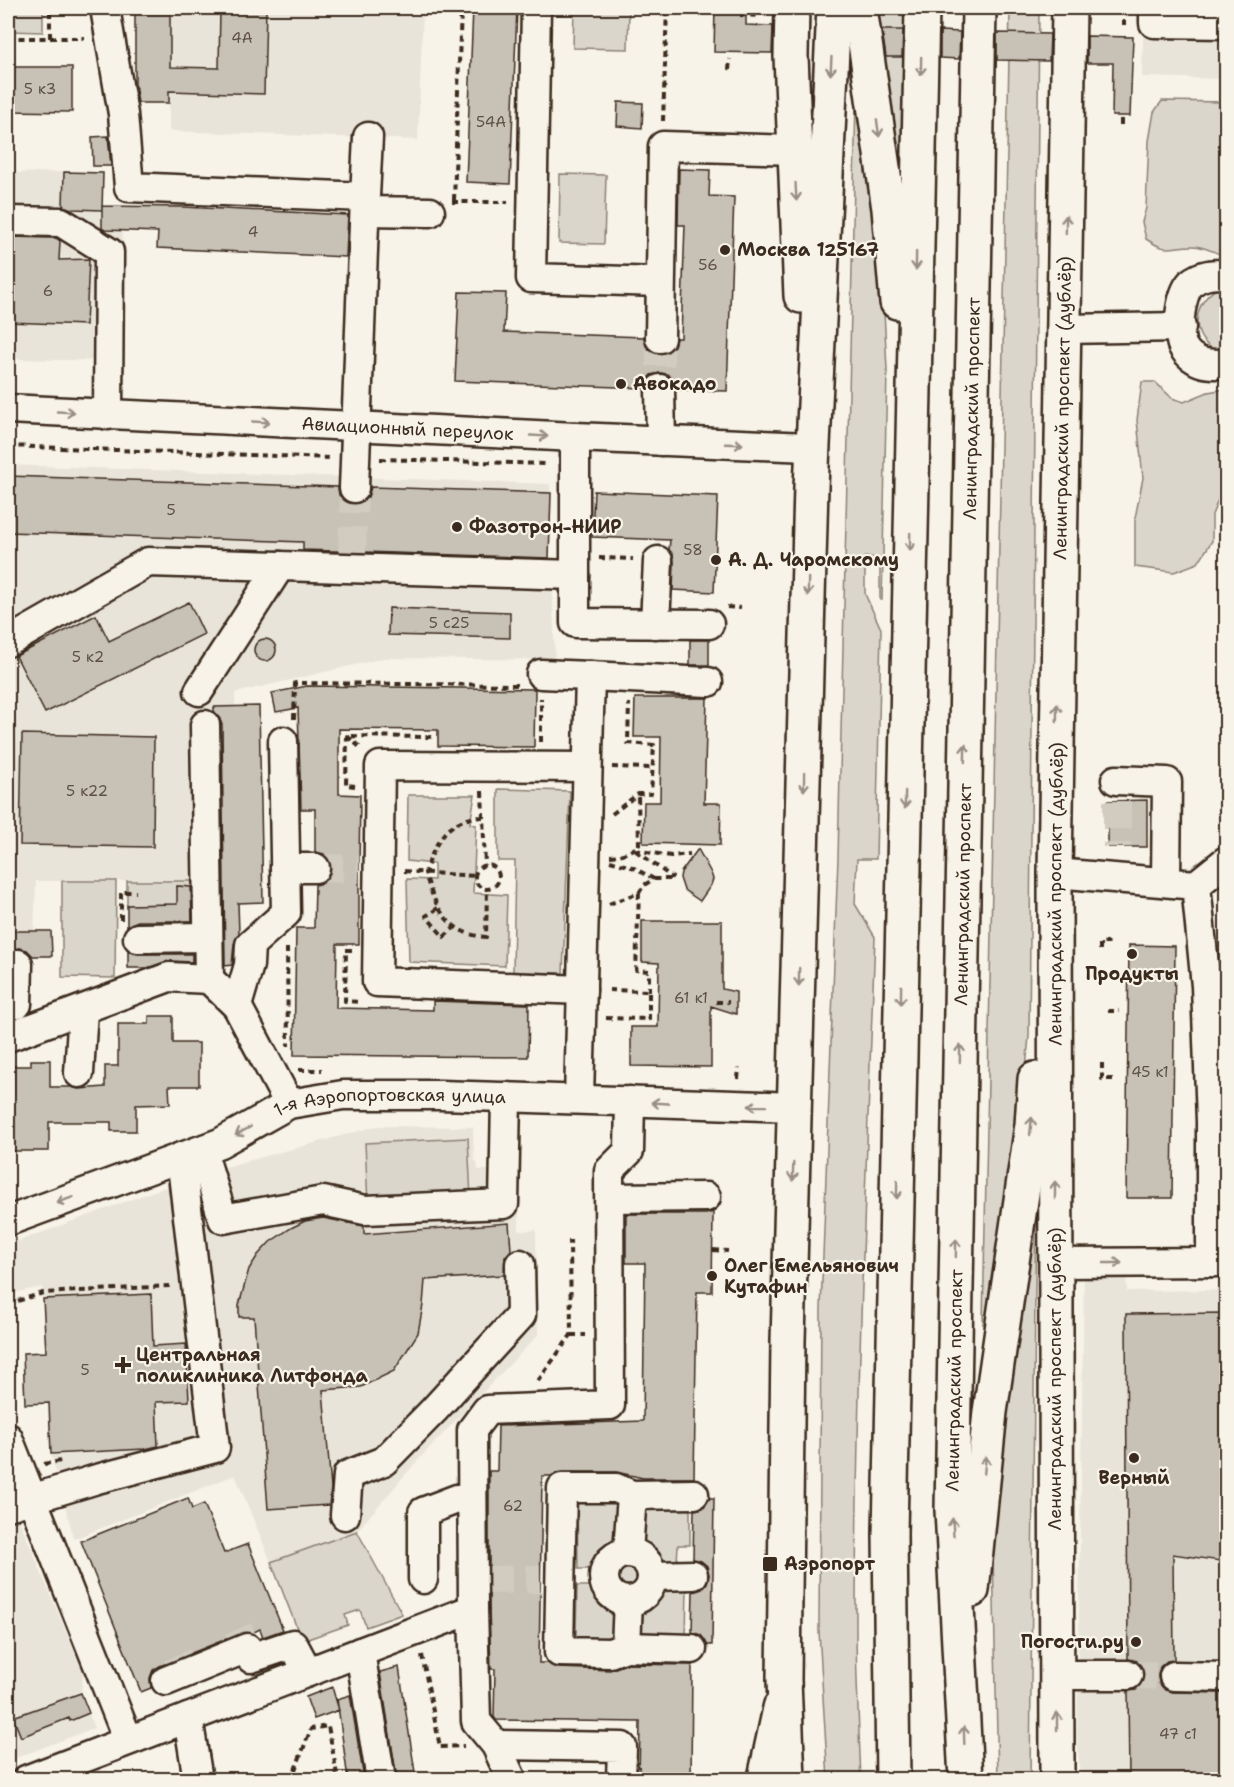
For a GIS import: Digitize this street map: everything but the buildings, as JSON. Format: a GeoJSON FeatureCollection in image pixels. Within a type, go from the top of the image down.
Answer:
{"type":"FeatureCollection","features":[{"type":"Feature","properties":{"kind":"main road"},"geometry":{"type":"LineString","coordinates":[[792,8],[794,150],[811,487]]}},
{"type":"Feature","properties":{"kind":"main road"},"geometry":{"type":"LineString","coordinates":[[788,1779],[784,1680],[788,1341],[811,487],[834,8]]}},
{"type":"Feature","properties":{"kind":"main road"},"geometry":{"type":"LineString","coordinates":[[860,8],[890,209],[912,483]]}},
{"type":"Feature","properties":{"kind":"main road"},"geometry":{"type":"LineString","coordinates":[[893,1779],[890,1534],[922,8]]}},
{"type":"Feature","properties":{"kind":"main road","name":"Ленинградский проспект"},"geometry":{"type":"LineString","coordinates":[[966,1779],[952,1510],[978,8]]}},
{"type":"Feature","properties":{"kind":"main road","name":"Ленинградский проспект (дублёр)"},"geometry":{"type":"LineString","coordinates":[[1058,1776],[1054,1263],[1055,885],[1069,8]]}},
{"type":"Feature","properties":{"kind":"main road"},"geometry":{"type":"LineString","coordinates":[[963,1690],[990,1412],[1032,1125],[1055,885]]}},
{"type":"Feature","properties":{"kind":"street"},"geometry":{"type":"LineString","coordinates":[[105,8],[123,114],[129,187],[365,204],[442,206]]}},
{"type":"Feature","properties":{"kind":"street"},"geometry":{"type":"LineString","coordinates":[[536,8],[531,278],[660,282]]}},
{"type":"Feature","properties":{"kind":"street"},"geometry":{"type":"LineString","coordinates":[[1154,8],[1154,23],[1227,24]]}},
{"type":"Feature","properties":{"kind":"street"},"geometry":{"type":"LineString","coordinates":[[354,488],[368,137]]}},
{"type":"Feature","properties":{"kind":"street"},"geometry":{"type":"LineString","coordinates":[[660,338],[663,146],[794,150]]}},
{"type":"Feature","properties":{"kind":"street"},"geometry":{"type":"LineString","coordinates":[[8,221],[61,222],[109,252],[108,415]]}},
{"type":"Feature","properties":{"kind":"street"},"geometry":{"type":"LineString","coordinates":[[1227,274],[1203,276],[1192,282],[1184,293],[1181,306],[1181,341],[1187,353],[1196,361],[1227,364]]}},
{"type":"Feature","properties":{"kind":"street"},"geometry":{"type":"LineString","coordinates":[[1064,328],[1181,327]]}},
{"type":"Feature","properties":{"kind":"street"},"geometry":{"type":"LineString","coordinates":[[660,389],[661,441]]}},
{"type":"Feature","properties":{"kind":"street","name":"Авиационный переулок"},"geometry":{"type":"LineString","coordinates":[[8,409],[809,447]]}},
{"type":"Feature","properties":{"kind":"street"},"geometry":{"type":"LineString","coordinates":[[575,437],[576,623],[709,624]]}},
{"type":"Feature","properties":{"kind":"street"},"geometry":{"type":"LineString","coordinates":[[655,624],[658,561]]}},
{"type":"Feature","properties":{"kind":"street"},"geometry":{"type":"LineString","coordinates":[[8,642],[148,562],[280,566],[352,562],[575,566]]}},
{"type":"Feature","properties":{"kind":"street"},"geometry":{"type":"LineString","coordinates":[[198,690],[280,566]]}},
{"type":"Feature","properties":{"kind":"street"},"geometry":{"type":"LineString","coordinates":[[579,1100],[590,676]]}},
{"type":"Feature","properties":{"kind":"street"},"geometry":{"type":"LineString","coordinates":[[541,680],[590,676],[708,682]]}},
{"type":"Feature","properties":{"kind":"street"},"geometry":{"type":"LineString","coordinates":[[205,725],[209,979]]}},
{"type":"Feature","properties":{"kind":"street"},"geometry":{"type":"LineString","coordinates":[[237,1006],[249,965],[250,945],[286,913],[283,741]]}},
{"type":"Feature","properties":{"kind":"street"},"geometry":{"type":"LineString","coordinates":[[582,1004],[377,982],[369,869],[380,766],[587,767]]}},
{"type":"Feature","properties":{"kind":"street"},"geometry":{"type":"LineString","coordinates":[[1116,780],[1167,782],[1166,882]]}},
{"type":"Feature","properties":{"kind":"street"},"geometry":{"type":"LineString","coordinates":[[1055,885],[1166,882],[1196,885],[1225,864]]}},
{"type":"Feature","properties":{"kind":"street"},"geometry":{"type":"LineString","coordinates":[[285,868],[315,868]]}},
{"type":"Feature","properties":{"kind":"street"},"geometry":{"type":"LineString","coordinates":[[1054,1263],[1219,1262],[1211,1121],[1216,986],[1196,885]]}},
{"type":"Feature","properties":{"kind":"street"},"geometry":{"type":"LineString","coordinates":[[138,938],[208,937]]}},
{"type":"Feature","properties":{"kind":"street"},"geometry":{"type":"LineString","coordinates":[[18,964],[12,1004],[13,1035],[170,977],[209,979],[237,1006],[289,1104]]}},
{"type":"Feature","properties":{"kind":"street"},"geometry":{"type":"LineString","coordinates":[[79,1073],[82,1010]]}},
{"type":"Feature","properties":{"kind":"street","name":"1-я Аэропортовская улица"},"geometry":{"type":"LineString","coordinates":[[8,1221],[191,1154],[241,1132],[289,1104],[343,1095],[440,1095],[796,1107]]}},
{"type":"Feature","properties":{"kind":"street"},"geometry":{"type":"LineString","coordinates":[[191,1154],[223,1219],[323,1201],[365,1210],[504,1204],[506,1097]]}},
{"type":"Feature","properties":{"kind":"street"},"geometry":{"type":"LineString","coordinates":[[512,1779],[496,1745],[476,1721],[473,1609],[479,1580],[472,1498],[472,1430],[487,1410],[610,1405],[609,1171],[629,1151],[630,1101]]}},
{"type":"Feature","properties":{"kind":"street"},"geometry":{"type":"LineString","coordinates":[[20,1503],[97,1479],[215,1448],[196,1284],[191,1154]]}},
{"type":"Feature","properties":{"kind":"street"},"geometry":{"type":"LineString","coordinates":[[610,1198],[706,1197]]}},
{"type":"Feature","properties":{"kind":"street"},"geometry":{"type":"LineString","coordinates":[[345,1515],[348,1475],[384,1461],[521,1315],[520,1264]]}},
{"type":"Feature","properties":{"kind":"street"},"geometry":{"type":"LineString","coordinates":[[434,1410],[450,1425],[472,1430]]}},
{"type":"Feature","properties":{"kind":"street"},"geometry":{"type":"LineString","coordinates":[[8,1438],[20,1503],[128,1740]]}},
{"type":"Feature","properties":{"kind":"street"},"geometry":{"type":"LineString","coordinates":[[692,1649],[626,1647],[610,1653],[559,1652],[550,1578],[562,1488],[616,1488],[632,1495],[694,1494]]}},
{"type":"Feature","properties":{"kind":"street"},"geometry":{"type":"LineString","coordinates":[[628,1552],[632,1495]]}},
{"type":"Feature","properties":{"kind":"street"},"geometry":{"type":"LineString","coordinates":[[423,1579],[423,1512],[458,1499],[472,1498]]}},
{"type":"Feature","properties":{"kind":"street"},"geometry":{"type":"LineString","coordinates":[[628,1552],[636,1553],[648,1562],[652,1576],[648,1591],[642,1597],[628,1601],[613,1597],[604,1584],[603,1576],[608,1562],[628,1552]]}},
{"type":"Feature","properties":{"kind":"street"},"geometry":{"type":"LineString","coordinates":[[652,1576],[693,1575]]}},
{"type":"Feature","properties":{"kind":"street"},"geometry":{"type":"LineString","coordinates":[[550,1578],[603,1576]]}},
{"type":"Feature","properties":{"kind":"street"},"geometry":{"type":"LineString","coordinates":[[626,1647],[628,1601]]}},
{"type":"Feature","properties":{"kind":"street"},"geometry":{"type":"LineString","coordinates":[[27,1779],[473,1609]]}},
{"type":"Feature","properties":{"kind":"street"},"geometry":{"type":"LineString","coordinates":[[178,1673],[245,1644],[251,1658],[294,1644],[308,1672]]}},
{"type":"Feature","properties":{"kind":"street"},"geometry":{"type":"LineString","coordinates":[[360,1652],[381,1779]]}},
{"type":"Feature","properties":{"kind":"street"},"geometry":{"type":"LineString","coordinates":[[1056,1675],[1128,1675]]}},
{"type":"Feature","properties":{"kind":"street"},"geometry":{"type":"LineString","coordinates":[[1174,1676],[1227,1677]]}},
{"type":"Feature","properties":{"kind":"street"},"geometry":{"type":"LineString","coordinates":[[762,1779],[784,1680]]}},
{"type":"Feature","properties":{"kind":"street"},"geometry":{"type":"LineString","coordinates":[[188,1718],[198,1779]]}},
{"type":"Feature","properties":{"kind":"street"},"geometry":{"type":"LineString","coordinates":[[496,1745],[622,1747],[621,1779]]}},
{"type":"Feature","properties":{"kind":"path"},"geometry":{"type":"LineString","coordinates":[[50,8],[50,38]]}},
{"type":"Feature","properties":{"kind":"path"},"geometry":{"type":"LineString","coordinates":[[461,8],[442,206],[532,203]]}},
{"type":"Feature","properties":{"kind":"path"},"geometry":{"type":"LineString","coordinates":[[663,146],[667,8]]}},
{"type":"Feature","properties":{"kind":"path"},"geometry":{"type":"LineString","coordinates":[[740,15],[760,16]]}},
{"type":"Feature","properties":{"kind":"path"},"geometry":{"type":"LineString","coordinates":[[8,38],[109,38]]}},
{"type":"Feature","properties":{"kind":"path"},"geometry":{"type":"LineString","coordinates":[[729,70],[730,59]]}},
{"type":"Feature","properties":{"kind":"path"},"geometry":{"type":"LineString","coordinates":[[1121,116],[1121,125]]}},
{"type":"Feature","properties":{"kind":"path"},"geometry":{"type":"LineString","coordinates":[[8,322],[8,382]]}},
{"type":"Feature","properties":{"kind":"path"},"geometry":{"type":"LineString","coordinates":[[575,566],[658,561]]}},
{"type":"Feature","properties":{"kind":"path"},"geometry":{"type":"LineString","coordinates":[[586,832],[638,794],[651,794],[654,746],[628,743],[629,678]]}},
{"type":"Feature","properties":{"kind":"path"},"geometry":{"type":"LineString","coordinates":[[283,741],[294,719],[295,683],[541,680],[541,766]]}},
{"type":"Feature","properties":{"kind":"path"},"geometry":{"type":"LineString","coordinates":[[481,767],[485,865]]}},
{"type":"Feature","properties":{"kind":"path"},"geometry":{"type":"LineString","coordinates":[[587,767],[653,768]]}},
{"type":"Feature","properties":{"kind":"path"},"geometry":{"type":"LineString","coordinates":[[638,794],[639,845]]}},
{"type":"Feature","properties":{"kind":"path"},"geometry":{"type":"LineString","coordinates":[[483,817],[467,818],[452,825],[439,838],[425,873],[438,908],[455,927],[469,936],[486,937],[487,889]]}},
{"type":"Feature","properties":{"kind":"path"},"geometry":{"type":"LineString","coordinates":[[585,862],[611,861],[632,867],[654,879],[674,879],[634,849],[671,856],[690,854]]}},
{"type":"Feature","properties":{"kind":"path"},"geometry":{"type":"LineString","coordinates":[[485,865],[478,869],[475,876],[476,884],[487,889]]}},
{"type":"Feature","properties":{"kind":"path"},"geometry":{"type":"LineString","coordinates":[[485,865],[495,869],[499,876],[497,884],[487,889]]}},
{"type":"Feature","properties":{"kind":"path"},"geometry":{"type":"LineString","coordinates":[[369,869],[475,876]]}},
{"type":"Feature","properties":{"kind":"path"},"geometry":{"type":"LineString","coordinates":[[582,1004],[649,1018],[649,970],[636,970],[639,893],[644,885],[654,879]]}},
{"type":"Feature","properties":{"kind":"path"},"geometry":{"type":"LineString","coordinates":[[584,904],[610,904],[639,893]]}},
{"type":"Feature","properties":{"kind":"path"},"geometry":{"type":"LineString","coordinates":[[438,908],[426,916],[444,937],[455,927]]}},
{"type":"Feature","properties":{"kind":"path"},"geometry":{"type":"LineString","coordinates":[[286,913],[288,1054]]}},
{"type":"Feature","properties":{"kind":"path"},"geometry":{"type":"LineString","coordinates":[[1100,950],[1100,943],[1113,943]]}},
{"type":"Feature","properties":{"kind":"path"},"geometry":{"type":"LineString","coordinates":[[582,1004],[649,991]]}},
{"type":"Feature","properties":{"kind":"path"},"geometry":{"type":"LineString","coordinates":[[716,1002],[729,1002]]}},
{"type":"Feature","properties":{"kind":"path"},"geometry":{"type":"LineString","coordinates":[[1108,1011],[1119,1011]]}},
{"type":"Feature","properties":{"kind":"path"},"geometry":{"type":"LineString","coordinates":[[1102,1063],[1102,1079],[1115,1079]]}},
{"type":"Feature","properties":{"kind":"path"},"geometry":{"type":"LineString","coordinates":[[519,1409],[571,1335],[570,1240]]}},
{"type":"Feature","properties":{"kind":"path"},"geometry":{"type":"LineString","coordinates":[[713,1250],[728,1251]]}},
{"type":"Feature","properties":{"kind":"path"},"geometry":{"type":"LineString","coordinates":[[8,1304],[43,1293],[196,1284]]}},
{"type":"Feature","properties":{"kind":"path"},"geometry":{"type":"LineString","coordinates":[[418,1630],[440,1747],[496,1745]]}},
{"type":"Feature","properties":{"kind":"path"},"geometry":{"type":"LineString","coordinates":[[291,1779],[311,1729],[328,1726],[338,1779]]}},
{"type":"Feature","properties":{"kind":"shaded area"},"geometry":{"type":"Polygon","coordinates":[[[8,8],[43,8],[43,32],[8,31],[8,8]]]}},
{"type":"Feature","properties":{"kind":"shaded area"},"geometry":{"type":"Polygon","coordinates":[[[170,8],[423,8],[418,140],[169,131],[170,8]]]}},
{"type":"Feature","properties":{"kind":"shaded area"},"geometry":{"type":"Polygon","coordinates":[[[574,8],[629,8],[628,49],[573,48],[574,8]]]}},
{"type":"Feature","properties":{"kind":"shaded area"},"geometry":{"type":"Polygon","coordinates":[[[878,8],[907,8],[905,160],[894,160],[878,8]]]}},
{"type":"Feature","properties":{"kind":"shaded area"},"geometry":{"type":"Polygon","coordinates":[[[1010,8],[1039,8],[1029,1036],[1021,1124],[987,1322],[983,1324],[1010,8]]]}},
{"type":"Feature","properties":{"kind":"shaded area"},"geometry":{"type":"Polygon","coordinates":[[[1144,8],[1226,8],[1226,79],[1142,77],[1144,8]]]}},
{"type":"Feature","properties":{"kind":"shaded area"},"geometry":{"type":"Polygon","coordinates":[[[857,58],[880,233],[887,370],[882,600],[880,600],[880,558],[865,557],[865,594],[881,629],[876,859],[857,859],[855,904],[875,937],[862,1282],[856,1540],[856,1645],[861,1779],[828,1780],[819,1631],[821,1309],[838,858],[857,58]]]}},
{"type":"Feature","properties":{"kind":"shaded area"},"geometry":{"type":"Polygon","coordinates":[[[1162,101],[1226,102],[1226,257],[1197,246],[1165,248],[1146,239],[1142,222],[1146,208],[1149,141],[1154,112],[1162,101]]]}},
{"type":"Feature","properties":{"kind":"shaded area"},"geometry":{"type":"Polygon","coordinates":[[[64,172],[102,206],[123,207],[121,361],[8,359],[8,173],[64,172]]]}},
{"type":"Feature","properties":{"kind":"shaded area"},"geometry":{"type":"Polygon","coordinates":[[[560,174],[606,175],[604,244],[559,243],[560,174]]]}},
{"type":"Feature","properties":{"kind":"shaded area"},"geometry":{"type":"Polygon","coordinates":[[[1226,285],[1226,353],[1213,349],[1204,341],[1198,331],[1197,320],[1199,309],[1205,299],[1226,285]]]}},
{"type":"Feature","properties":{"kind":"shaded area"},"geometry":{"type":"Polygon","coordinates":[[[1142,382],[1155,382],[1172,398],[1184,402],[1208,392],[1226,389],[1226,485],[1212,515],[1212,541],[1198,563],[1174,572],[1135,567],[1135,518],[1143,478],[1137,420],[1142,382]]]}},
{"type":"Feature","properties":{"kind":"shaded area"},"geometry":{"type":"Polygon","coordinates":[[[8,465],[550,484],[549,560],[552,574],[555,660],[384,658],[235,693],[240,965],[128,968],[127,905],[194,904],[177,897],[177,886],[193,887],[192,881],[36,881],[34,931],[8,931],[8,465]]]}},
{"type":"Feature","properties":{"kind":"shaded area"},"geometry":{"type":"Polygon","coordinates":[[[498,789],[570,791],[563,973],[513,972],[515,861],[498,861],[498,789]]]}},
{"type":"Feature","properties":{"kind":"shaded area"},"geometry":{"type":"Polygon","coordinates":[[[408,795],[475,795],[470,824],[476,825],[473,893],[507,895],[505,966],[409,962],[407,879],[434,880],[434,864],[407,861],[408,795]]]}},
{"type":"Feature","properties":{"kind":"shaded area"},"geometry":{"type":"Polygon","coordinates":[[[62,881],[116,881],[115,978],[62,977],[62,881]]]}},
{"type":"Feature","properties":{"kind":"shaded area"},"geometry":{"type":"Polygon","coordinates":[[[127,881],[193,881],[193,887],[177,886],[178,897],[194,897],[194,904],[127,905],[127,881]]]}},
{"type":"Feature","properties":{"kind":"shaded area"},"geometry":{"type":"Polygon","coordinates":[[[377,1126],[473,1127],[474,1160],[477,1161],[478,1170],[493,1170],[496,1134],[520,1134],[519,1231],[536,1230],[538,1335],[417,1461],[357,1531],[271,1562],[235,1475],[74,1539],[51,1454],[49,1404],[25,1405],[23,1353],[46,1352],[42,1287],[8,1294],[8,1245],[168,1186],[174,1198],[207,1172],[377,1126]]]}},
{"type":"Feature","properties":{"kind":"shaded area"},"geometry":{"type":"Polygon","coordinates":[[[468,1138],[471,1198],[368,1203],[365,1143],[468,1138]]]}},
{"type":"Feature","properties":{"kind":"shaded area"},"geometry":{"type":"Polygon","coordinates":[[[1036,1197],[1030,1779],[998,1780],[993,1553],[999,1415],[1036,1197]]]}},
{"type":"Feature","properties":{"kind":"shaded area"},"geometry":{"type":"Polygon","coordinates":[[[1084,1274],[1126,1275],[1127,1291],[1226,1290],[1226,1779],[1080,1780],[1077,1737],[1084,1274]]]}},
{"type":"Feature","properties":{"kind":"shaded area"},"geometry":{"type":"Polygon","coordinates":[[[8,1493],[83,1672],[81,1693],[94,1728],[8,1761],[8,1493]]]}},
{"type":"Feature","properties":{"kind":"shaded area"},"geometry":{"type":"Polygon","coordinates":[[[577,1499],[625,1499],[622,1546],[612,1548],[605,1553],[597,1569],[578,1569],[577,1499]]]}},
{"type":"Feature","properties":{"kind":"shaded area"},"geometry":{"type":"Polygon","coordinates":[[[638,1502],[690,1503],[690,1545],[678,1545],[677,1563],[658,1563],[652,1555],[637,1548],[638,1502]]]}},
{"type":"Feature","properties":{"kind":"shaded area"},"geometry":{"type":"Polygon","coordinates":[[[357,1531],[402,1614],[366,1627],[360,1610],[345,1615],[348,1625],[302,1641],[271,1562],[357,1531]]]}},
{"type":"Feature","properties":{"kind":"shaded area"},"geometry":{"type":"Polygon","coordinates":[[[627,1559],[640,1564],[645,1577],[640,1590],[627,1595],[614,1590],[609,1577],[614,1564],[627,1559]]]}},
{"type":"Feature","properties":{"kind":"shaded area"},"geometry":{"type":"Polygon","coordinates":[[[687,1584],[686,1640],[634,1641],[642,1606],[653,1597],[659,1585],[687,1584]]]}},
{"type":"Feature","properties":{"kind":"shaded area"},"geometry":{"type":"Polygon","coordinates":[[[577,1586],[596,1586],[600,1596],[614,1607],[621,1640],[576,1639],[577,1586]]]}},
{"type":"Feature","properties":{"kind":"tunnel"},"geometry":{"type":"LineString","coordinates":[[660,338],[660,389]]}},
{"type":"Feature","properties":{"kind":"tunnel"},"geometry":{"type":"LineString","coordinates":[[352,555],[354,488]]}},
{"type":"Feature","properties":{"kind":"tunnel"},"geometry":{"type":"LineString","coordinates":[[1117,801],[1117,847]]}},
{"type":"Feature","properties":{"kind":"tunnel"},"geometry":{"type":"LineString","coordinates":[[315,868],[359,869]]}},
{"type":"Feature","properties":{"kind":"tunnel"},"geometry":{"type":"LineString","coordinates":[[484,1580],[540,1579]]}},
{"type":"Feature","properties":{"kind":"tunnel"},"geometry":{"type":"LineString","coordinates":[[238,1629],[243,1640]]}},
{"type":"Feature","properties":{"kind":"tunnel"},"geometry":{"type":"LineString","coordinates":[[177,1655],[181,1664]]}},
{"type":"Feature","properties":{"kind":"tunnel"},"geometry":{"type":"LineString","coordinates":[[1128,1675],[1174,1676]]}},
{"type":"Feature","properties":{"kind":"place","name":"Москва 125167"},"geometry":{"type":"Point","coordinates":[725,250]}},
{"type":"Feature","properties":{"kind":"place","name":"Авокадо"},"geometry":{"type":"Point","coordinates":[621,384]}},
{"type":"Feature","properties":{"kind":"place","name":"Фазотрон-НИИР"},"geometry":{"type":"Point","coordinates":[457,527]}},
{"type":"Feature","properties":{"kind":"place","name":"А. Д. Чаромскому"},"geometry":{"type":"Point","coordinates":[716,560]}},
{"type":"Feature","properties":{"kind":"place","name":"Продукты"},"geometry":{"type":"Point","coordinates":[1132,954]}},
{"type":"Feature","properties":{"kind":"place","name":"Олег Емельянович Кутафин"},"geometry":{"type":"Point","coordinates":[712,1276]}},
{"type":"Feature","properties":{"kind":"place","name":"Центральная поликлиника Литфонда"},"geometry":{"type":"Point","coordinates":[123,1365]}},
{"type":"Feature","properties":{"kind":"place","name":"Верный"},"geometry":{"type":"Point","coordinates":[1134,1458]}},
{"type":"Feature","properties":{"kind":"place","name":"Аэропорт"},"geometry":{"type":"Point","coordinates":[770,1564]}},
{"type":"Feature","properties":{"kind":"place","name":"Погости.ру"},"geometry":{"type":"Point","coordinates":[1136,1642]}}]}
